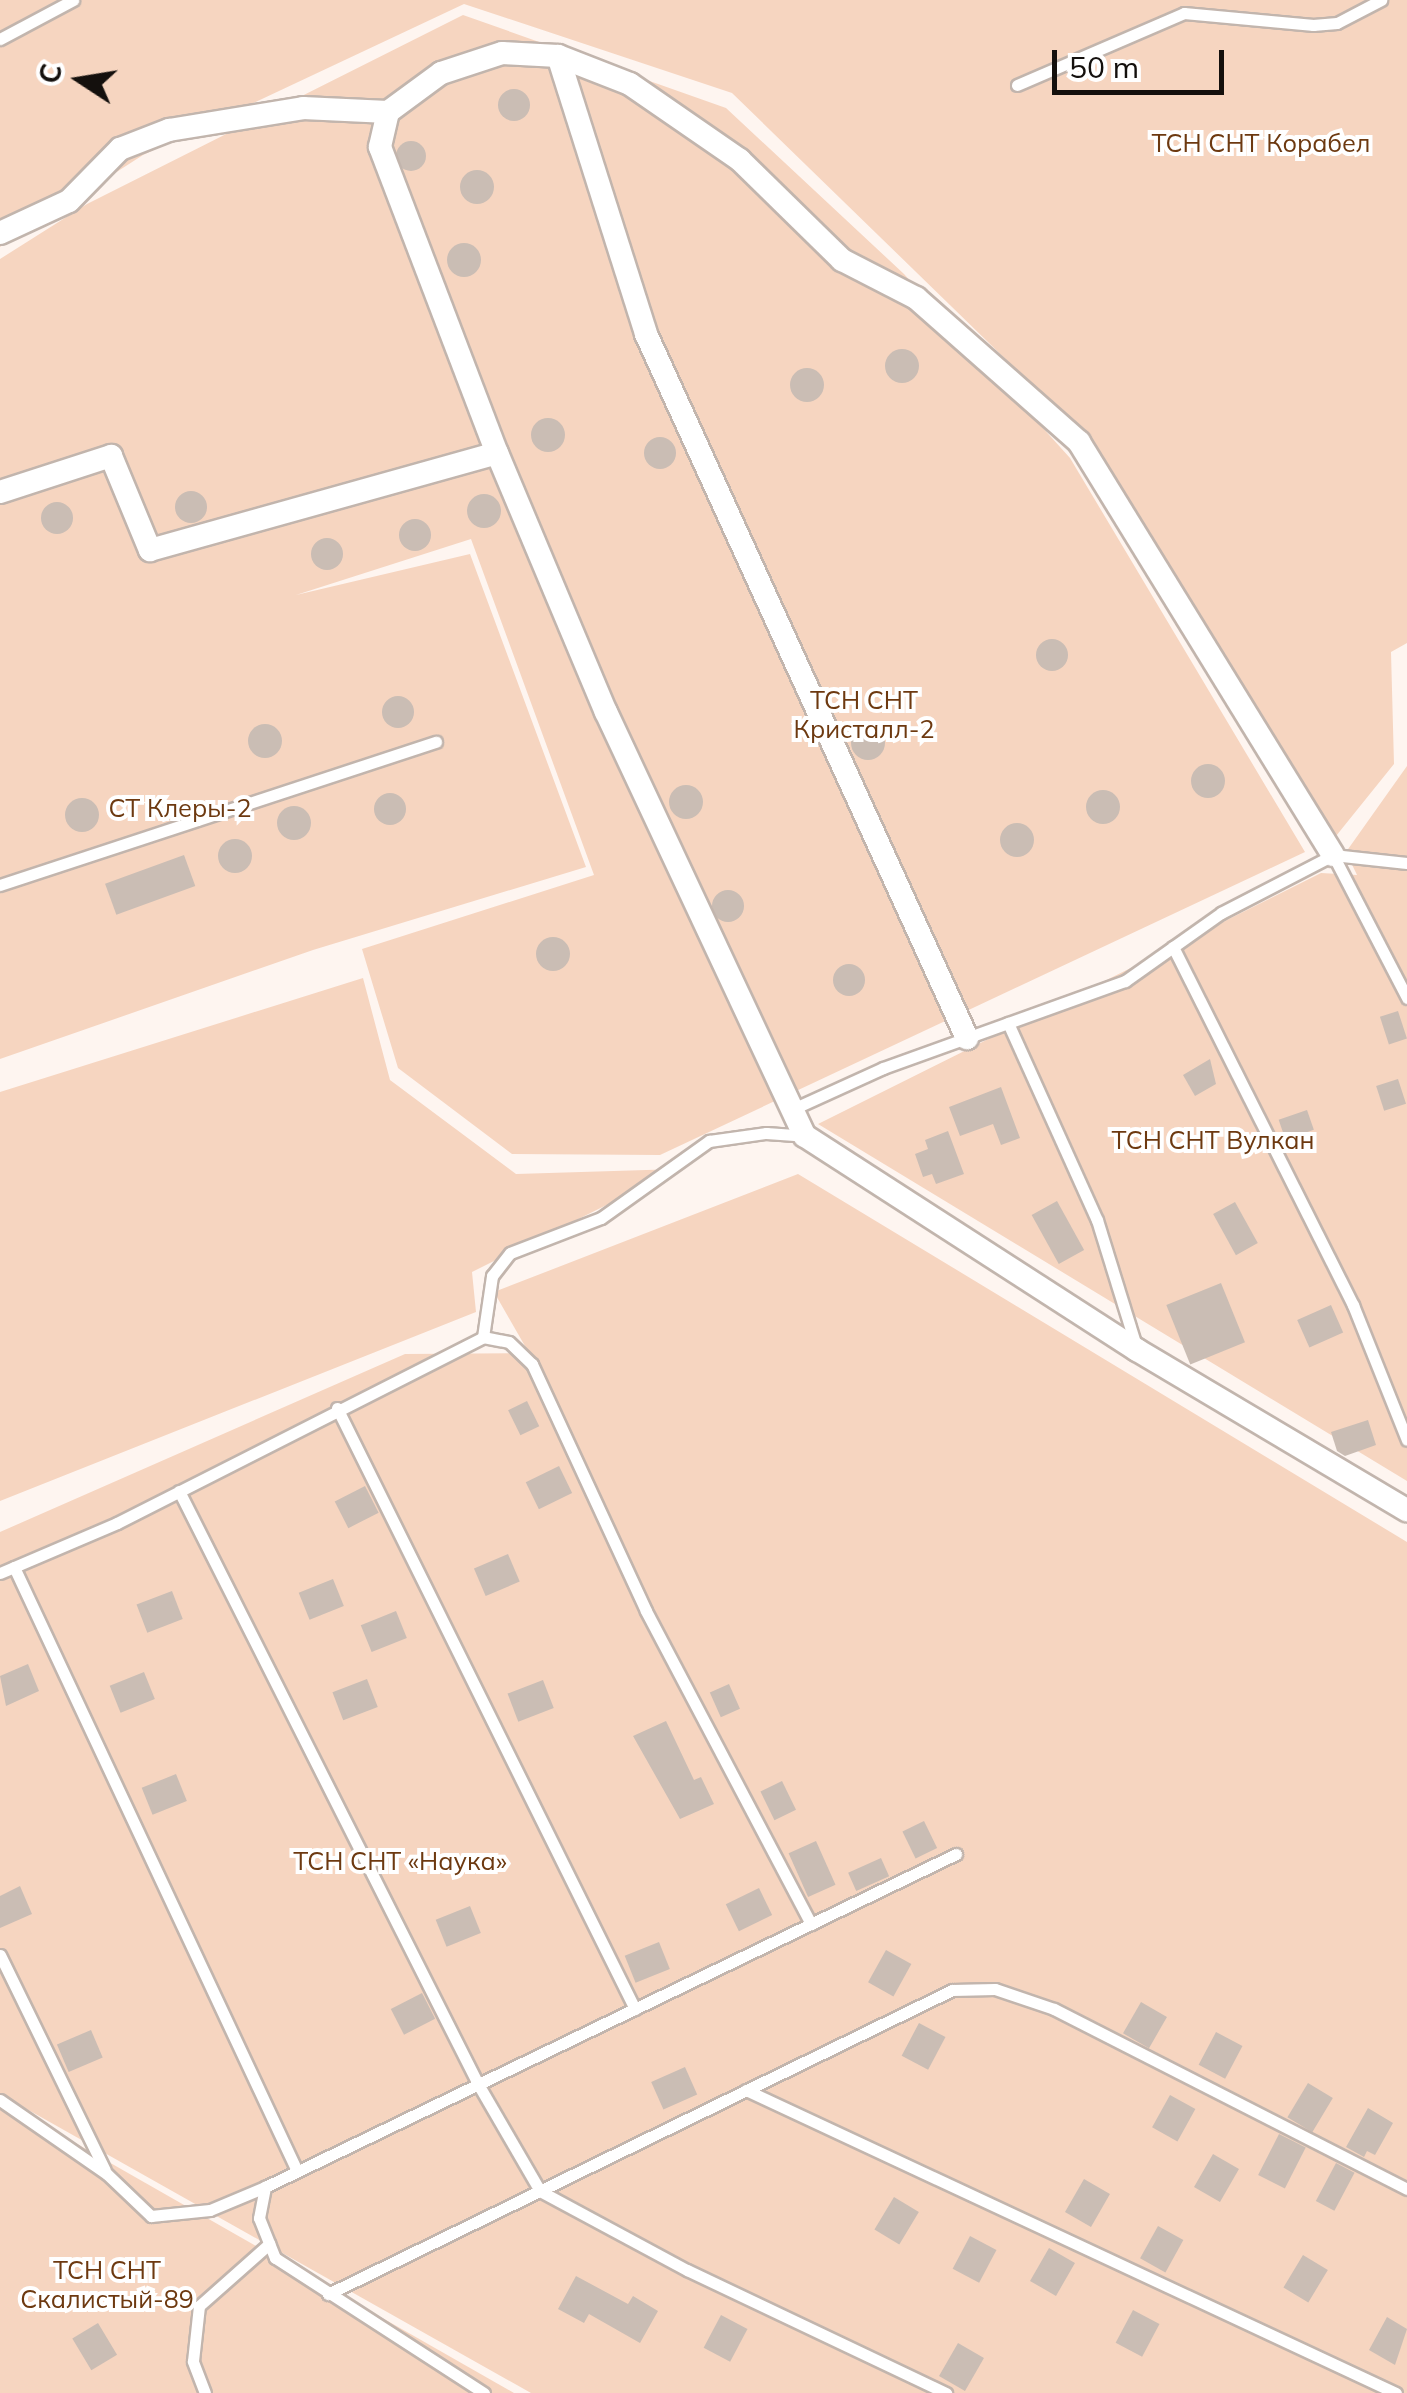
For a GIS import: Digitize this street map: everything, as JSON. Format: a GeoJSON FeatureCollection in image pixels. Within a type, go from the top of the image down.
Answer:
{"type":"FeatureCollection","features":[{"type":"Feature","properties":{"kind":"street"},"geometry":{"type":"LineString","coordinates":[[0,233],[69,201],[120,150],[168,130],[303,108],[388,112],[441,72],[502,53],[558,56],[630,84],[740,160],[842,260],[916,298],[1079,442],[1334,855]]}},
{"type":"Feature","properties":{"kind":"street"},"geometry":{"type":"LineString","coordinates":[[558,56],[646,334],[967,1038]]}},
{"type":"Feature","properties":{"kind":"street"},"geometry":{"type":"LineString","coordinates":[[388,112],[380,148],[497,452],[606,712],[805,1136],[1137,1350],[1407,1510]]}},
{"type":"Feature","properties":{"kind":"street"},"geometry":{"type":"LineString","coordinates":[[0,492],[111,456],[150,550],[497,452]]}},
{"type":"Feature","properties":{"kind":"lane"},"geometry":{"type":"LineString","coordinates":[[0,40],[73,0]]}},
{"type":"Feature","properties":{"kind":"lane"},"geometry":{"type":"LineString","coordinates":[[1018,85],[1184,13],[1325,24],[1381,0]]}},
{"type":"Feature","properties":{"kind":"lane"},"geometry":{"type":"LineString","coordinates":[[0,885],[436,742]]}},
{"type":"Feature","properties":{"kind":"lane"},"geometry":{"type":"LineString","coordinates":[[792,1109],[967,1038],[1125,981],[1221,913],[1334,855],[1407,863]]}},
{"type":"Feature","properties":{"kind":"lane"},"geometry":{"type":"LineString","coordinates":[[1334,855],[1407,998]]}},
{"type":"Feature","properties":{"kind":"lane"},"geometry":{"type":"LineString","coordinates":[[1173,947],[1353,1305],[1407,1440]]}},
{"type":"Feature","properties":{"kind":"lane"},"geometry":{"type":"LineString","coordinates":[[1008,1023],[1097,1220],[1137,1350]]}},
{"type":"Feature","properties":{"kind":"lane"},"geometry":{"type":"LineString","coordinates":[[483,1337],[492,1276],[510,1252],[601,1218],[709,1141],[805,1136]]}},
{"type":"Feature","properties":{"kind":"lane"},"geometry":{"type":"LineString","coordinates":[[0,1572],[179,1490],[483,1337],[508,1342],[532,1364],[646,1611],[811,1924]]}},
{"type":"Feature","properties":{"kind":"lane"},"geometry":{"type":"LineString","coordinates":[[337,1408],[635,2009]]}},
{"type":"Feature","properties":{"kind":"lane"},"geometry":{"type":"LineString","coordinates":[[179,1490],[478,2084],[540,2191],[687,2270],[946,2393]]}},
{"type":"Feature","properties":{"kind":"lane"},"geometry":{"type":"LineString","coordinates":[[14,1567],[297,2171]]}},
{"type":"Feature","properties":{"kind":"lane"},"geometry":{"type":"LineString","coordinates":[[0,2100],[107,2174],[152,2216],[210,2210],[266,2187],[956,1854]]}},
{"type":"Feature","properties":{"kind":"lane"},"geometry":{"type":"LineString","coordinates":[[0,1955],[107,2174]]}},
{"type":"Feature","properties":{"kind":"lane"},"geometry":{"type":"LineString","coordinates":[[328,2294],[952,1990],[995,1989],[1054,2009],[1407,2189]]}},
{"type":"Feature","properties":{"kind":"lane"},"geometry":{"type":"LineString","coordinates":[[746,2090],[1396,2393]]}},
{"type":"Feature","properties":{"kind":"lane"},"geometry":{"type":"LineString","coordinates":[[266,2187],[259,2218],[274,2258],[484,2393]]}},
{"type":"Feature","properties":{"kind":"lane"},"geometry":{"type":"LineString","coordinates":[[205,2393],[193,2362],[200,2306],[269,2244]]}},
{"type":"Feature","properties":{"kind":"green space","name":"ТСН СНТ Корабел"},"geometry":{"type":"Polygon","coordinates":[[[0,0],[1407,0],[1407,643],[1391,652],[1394,764],[1332,841],[1061,413],[732,93],[464,4],[143,155],[0,247],[0,0]]]}},
{"type":"Feature","properties":{"kind":"green space","name":"ТСН СНТ Кристалл-2"},"geometry":{"type":"Polygon","coordinates":[[[463,15],[726,108],[904,274],[1070,458],[1305,852],[660,1155],[512,1154],[398,1068],[362,949],[594,875],[471,539],[296,595],[470,554],[586,867],[313,950],[0,1059],[0,259],[87,204],[463,15]]]}},
{"type":"Feature","properties":{"kind":"green space","name":"ТСН СНТ Вулкан"},"geometry":{"type":"Polygon","coordinates":[[[1407,766],[1407,1481],[818,1124],[1321,873],[1357,875],[1346,852],[1407,766]]]}},
{"type":"Feature","properties":{"kind":"green space"},"geometry":{"type":"Polygon","coordinates":[[[363,978],[390,1080],[516,1174],[679,1169],[472,1272],[476,1312],[0,1501],[0,1092],[363,978]]]}},
{"type":"Feature","properties":{"kind":"green space","name":"ТСН СНТ «Наука»"},"geometry":{"type":"Polygon","coordinates":[[[798,1174],[1407,1542],[1407,2393],[531,2393],[0,2094],[0,1532],[405,1354],[529,1353],[494,1292],[798,1174]]]}},
{"type":"Feature","properties":{"kind":"green space","name":"ТСН СНТ Скалистый-89"},"geometry":{"type":"Polygon","coordinates":[[[0,2100],[514,2393],[0,2393],[0,2100]]]}},
{"type":"Feature","properties":{"kind":"building"},"geometry":{"type":"Polygon","coordinates":[[[514,89],[526,93],[530,105],[526,117],[514,121],[502,117],[498,105],[502,93],[514,89]]]}},
{"type":"Feature","properties":{"kind":"building"},"geometry":{"type":"Polygon","coordinates":[[[411,141],[422,145],[426,156],[422,167],[411,171],[400,167],[396,156],[400,145],[411,141]]]}},
{"type":"Feature","properties":{"kind":"building"},"geometry":{"type":"Polygon","coordinates":[[[477,170],[489,175],[494,187],[489,199],[477,204],[465,199],[460,187],[465,175],[477,170]]]}},
{"type":"Feature","properties":{"kind":"building"},"geometry":{"type":"Polygon","coordinates":[[[464,243],[476,248],[481,260],[476,272],[464,277],[452,272],[447,260],[452,248],[464,243]]]}},
{"type":"Feature","properties":{"kind":"building"},"geometry":{"type":"Polygon","coordinates":[[[902,349],[914,354],[919,366],[914,378],[902,383],[890,378],[885,366],[890,354],[902,349]]]}},
{"type":"Feature","properties":{"kind":"building"},"geometry":{"type":"Polygon","coordinates":[[[807,368],[819,373],[824,385],[819,397],[807,402],[795,397],[790,385],[795,373],[807,368]]]}},
{"type":"Feature","properties":{"kind":"building"},"geometry":{"type":"Polygon","coordinates":[[[548,418],[560,423],[565,435],[560,447],[548,452],[536,447],[531,435],[536,423],[548,418]]]}},
{"type":"Feature","properties":{"kind":"building"},"geometry":{"type":"Polygon","coordinates":[[[660,437],[672,441],[676,453],[672,465],[660,469],[648,465],[644,453],[648,441],[660,437]]]}},
{"type":"Feature","properties":{"kind":"building"},"geometry":{"type":"Polygon","coordinates":[[[191,491],[202,496],[207,507],[202,518],[191,523],[180,518],[175,507],[180,496],[191,491]]]}},
{"type":"Feature","properties":{"kind":"building"},"geometry":{"type":"Polygon","coordinates":[[[484,494],[496,499],[501,511],[496,523],[484,528],[472,523],[467,511],[472,499],[484,494]]]}},
{"type":"Feature","properties":{"kind":"building"},"geometry":{"type":"Polygon","coordinates":[[[57,502],[69,506],[73,518],[69,530],[57,534],[45,530],[41,518],[45,506],[57,502]]]}},
{"type":"Feature","properties":{"kind":"building"},"geometry":{"type":"Polygon","coordinates":[[[415,519],[427,523],[431,535],[427,547],[415,551],[403,547],[399,535],[403,523],[415,519]]]}},
{"type":"Feature","properties":{"kind":"building"},"geometry":{"type":"Polygon","coordinates":[[[327,538],[339,542],[343,554],[339,566],[327,570],[315,566],[311,554],[315,542],[327,538]]]}},
{"type":"Feature","properties":{"kind":"building"},"geometry":{"type":"Polygon","coordinates":[[[1052,639],[1064,643],[1068,655],[1064,667],[1052,671],[1040,667],[1036,655],[1040,643],[1052,639]]]}},
{"type":"Feature","properties":{"kind":"building"},"geometry":{"type":"Polygon","coordinates":[[[398,696],[410,700],[414,712],[410,724],[398,728],[386,724],[382,712],[386,700],[398,696]]]}},
{"type":"Feature","properties":{"kind":"building"},"geometry":{"type":"Polygon","coordinates":[[[265,724],[277,729],[282,741],[277,753],[265,758],[253,753],[248,741],[253,729],[265,724]]]}},
{"type":"Feature","properties":{"kind":"building"},"geometry":{"type":"Polygon","coordinates":[[[868,726],[880,731],[885,743],[880,755],[868,760],[856,755],[851,743],[856,731],[868,726]]]}},
{"type":"Feature","properties":{"kind":"building"},"geometry":{"type":"Polygon","coordinates":[[[1208,764],[1220,769],[1225,781],[1220,793],[1208,798],[1196,793],[1191,781],[1196,769],[1208,764]]]}},
{"type":"Feature","properties":{"kind":"building"},"geometry":{"type":"Polygon","coordinates":[[[686,785],[698,790],[703,802],[698,814],[686,819],[674,814],[669,802],[674,790],[686,785]]]}},
{"type":"Feature","properties":{"kind":"building"},"geometry":{"type":"Polygon","coordinates":[[[1103,790],[1115,795],[1120,807],[1115,819],[1103,824],[1091,819],[1086,807],[1091,795],[1103,790]]]}},
{"type":"Feature","properties":{"kind":"building"},"geometry":{"type":"Polygon","coordinates":[[[390,793],[402,797],[406,809],[402,821],[390,825],[378,821],[374,809],[378,797],[390,793]]]}},
{"type":"Feature","properties":{"kind":"building"},"geometry":{"type":"Polygon","coordinates":[[[82,798],[94,803],[99,815],[94,827],[82,832],[70,827],[65,815],[70,803],[82,798]]]}},
{"type":"Feature","properties":{"kind":"building"},"geometry":{"type":"Polygon","coordinates":[[[294,806],[306,811],[311,823],[306,835],[294,840],[282,835],[277,823],[282,811],[294,806]]]}},
{"type":"Feature","properties":{"kind":"building"},"geometry":{"type":"Polygon","coordinates":[[[1017,823],[1029,828],[1034,840],[1029,852],[1017,857],[1005,852],[1000,840],[1005,828],[1017,823]]]}},
{"type":"Feature","properties":{"kind":"building"},"geometry":{"type":"Polygon","coordinates":[[[235,839],[247,844],[252,856],[247,868],[235,873],[223,868],[218,856],[223,844],[235,839]]]}},
{"type":"Feature","properties":{"kind":"building"},"geometry":{"type":"Polygon","coordinates":[[[184,855],[195,886],[116,915],[105,884],[184,855]]]}},
{"type":"Feature","properties":{"kind":"building"},"geometry":{"type":"Polygon","coordinates":[[[728,890],[740,894],[744,906],[740,918],[728,922],[716,918],[712,906],[716,894],[728,890]]]}},
{"type":"Feature","properties":{"kind":"building"},"geometry":{"type":"Polygon","coordinates":[[[553,937],[565,942],[570,954],[565,966],[553,971],[541,966],[536,954],[541,942],[553,937]]]}},
{"type":"Feature","properties":{"kind":"building"},"geometry":{"type":"Polygon","coordinates":[[[849,964],[861,968],[865,980],[861,992],[849,996],[837,992],[833,980],[837,968],[849,964]]]}},
{"type":"Feature","properties":{"kind":"building"},"geometry":{"type":"Polygon","coordinates":[[[1398,1011],[1407,1039],[1389,1044],[1380,1017],[1398,1011]]]}},
{"type":"Feature","properties":{"kind":"building"},"geometry":{"type":"Polygon","coordinates":[[[1210,1059],[1216,1084],[1195,1096],[1183,1075],[1210,1059]]]}},
{"type":"Feature","properties":{"kind":"building"},"geometry":{"type":"Polygon","coordinates":[[[1398,1079],[1406,1104],[1384,1111],[1376,1086],[1398,1079]]]}},
{"type":"Feature","properties":{"kind":"building"},"geometry":{"type":"Polygon","coordinates":[[[1001,1087],[1020,1138],[1001,1145],[993,1124],[960,1136],[949,1107],[1001,1087]]]}},
{"type":"Feature","properties":{"kind":"building"},"geometry":{"type":"Polygon","coordinates":[[[1307,1110],[1314,1130],[1285,1140],[1279,1120],[1307,1110]]]}},
{"type":"Feature","properties":{"kind":"building"},"geometry":{"type":"Polygon","coordinates":[[[948,1131],[964,1174],[936,1184],[932,1174],[923,1177],[915,1154],[928,1149],[925,1140],[948,1131]]]}},
{"type":"Feature","properties":{"kind":"building"},"geometry":{"type":"Polygon","coordinates":[[[1057,1201],[1084,1250],[1059,1264],[1032,1215],[1057,1201]]]}},
{"type":"Feature","properties":{"kind":"building"},"geometry":{"type":"Polygon","coordinates":[[[1235,1202],[1258,1243],[1236,1255],[1213,1214],[1235,1202]]]}},
{"type":"Feature","properties":{"kind":"building"},"geometry":{"type":"Polygon","coordinates":[[[1221,1283],[1245,1342],[1190,1364],[1166,1305],[1221,1283]]]}},
{"type":"Feature","properties":{"kind":"building"},"geometry":{"type":"Polygon","coordinates":[[[1331,1305],[1343,1332],[1309,1347],[1297,1320],[1331,1305]]]}},
{"type":"Feature","properties":{"kind":"building"},"geometry":{"type":"Polygon","coordinates":[[[527,1401],[539,1426],[520,1435],[508,1410],[527,1401]]]}},
{"type":"Feature","properties":{"kind":"building"},"geometry":{"type":"Polygon","coordinates":[[[1368,1420],[1376,1445],[1345,1456],[1337,1451],[1331,1432],[1368,1420]]]}},
{"type":"Feature","properties":{"kind":"building"},"geometry":{"type":"Polygon","coordinates":[[[559,1466],[572,1493],[539,1509],[526,1482],[559,1466]]]}},
{"type":"Feature","properties":{"kind":"building"},"geometry":{"type":"Polygon","coordinates":[[[365,1486],[379,1513],[348,1528],[335,1501],[365,1486]]]}},
{"type":"Feature","properties":{"kind":"building"},"geometry":{"type":"Polygon","coordinates":[[[508,1554],[520,1582],[486,1596],[474,1568],[508,1554]]]}},
{"type":"Feature","properties":{"kind":"building"},"geometry":{"type":"Polygon","coordinates":[[[333,1579],[344,1606],[310,1620],[299,1593],[333,1579]]]}},
{"type":"Feature","properties":{"kind":"building"},"geometry":{"type":"Polygon","coordinates":[[[172,1591],[183,1619],[147,1633],[137,1605],[172,1591]]]}},
{"type":"Feature","properties":{"kind":"building"},"geometry":{"type":"Polygon","coordinates":[[[396,1611],[407,1638],[372,1652],[361,1625],[396,1611]]]}},
{"type":"Feature","properties":{"kind":"building"},"geometry":{"type":"Polygon","coordinates":[[[28,1664],[39,1691],[6,1706],[0,1676],[28,1664]]]}},
{"type":"Feature","properties":{"kind":"building"},"geometry":{"type":"Polygon","coordinates":[[[144,1672],[155,1699],[121,1713],[110,1686],[144,1672]]]}},
{"type":"Feature","properties":{"kind":"building"},"geometry":{"type":"Polygon","coordinates":[[[367,1679],[378,1707],[343,1720],[332,1692],[367,1679]]]}},
{"type":"Feature","properties":{"kind":"building"},"geometry":{"type":"Polygon","coordinates":[[[543,1680],[554,1708],[518,1722],[508,1694],[543,1680]]]}},
{"type":"Feature","properties":{"kind":"building"},"geometry":{"type":"Polygon","coordinates":[[[729,1684],[740,1709],[721,1717],[710,1693],[729,1684]]]}},
{"type":"Feature","properties":{"kind":"building"},"geometry":{"type":"Polygon","coordinates":[[[666,1721],[694,1780],[701,1777],[714,1804],[680,1819],[633,1736],[666,1721]]]}},
{"type":"Feature","properties":{"kind":"building"},"geometry":{"type":"Polygon","coordinates":[[[176,1774],[187,1801],[153,1815],[142,1788],[176,1774]]]}},
{"type":"Feature","properties":{"kind":"building"},"geometry":{"type":"Polygon","coordinates":[[[782,1781],[796,1810],[774,1820],[760,1792],[782,1781]]]}},
{"type":"Feature","properties":{"kind":"building"},"geometry":{"type":"Polygon","coordinates":[[[924,1821],[937,1848],[916,1858],[902,1832],[924,1821]]]}},
{"type":"Feature","properties":{"kind":"building"},"geometry":{"type":"Polygon","coordinates":[[[816,1841],[836,1885],[808,1897],[789,1853],[816,1841]]]}},
{"type":"Feature","properties":{"kind":"building"},"geometry":{"type":"Polygon","coordinates":[[[881,1858],[889,1876],[856,1891],[848,1873],[881,1858]]]}},
{"type":"Feature","properties":{"kind":"building"},"geometry":{"type":"Polygon","coordinates":[[[20,1886],[32,1914],[0,1928],[0,1896],[20,1886]]]}},
{"type":"Feature","properties":{"kind":"building"},"geometry":{"type":"Polygon","coordinates":[[[759,1888],[772,1915],[739,1931],[726,1904],[759,1888]]]}},
{"type":"Feature","properties":{"kind":"building"},"geometry":{"type":"Polygon","coordinates":[[[470,1906],[481,1933],[447,1947],[436,1920],[470,1906]]]}},
{"type":"Feature","properties":{"kind":"building"},"geometry":{"type":"Polygon","coordinates":[[[659,1942],[670,1969],[636,1983],[625,1956],[659,1942]]]}},
{"type":"Feature","properties":{"kind":"building"},"geometry":{"type":"Polygon","coordinates":[[[886,1950],[911,1964],[893,1996],[868,1982],[886,1950]]]}},
{"type":"Feature","properties":{"kind":"building"},"geometry":{"type":"Polygon","coordinates":[[[422,1993],[435,2019],[404,2035],[391,2009],[422,1993]]]}},
{"type":"Feature","properties":{"kind":"building"},"geometry":{"type":"Polygon","coordinates":[[[1141,2002],[1167,2017],[1149,2048],[1123,2033],[1141,2002]]]}},
{"type":"Feature","properties":{"kind":"building"},"geometry":{"type":"Polygon","coordinates":[[[919,2023],[945,2037],[928,2070],[902,2056],[919,2023]]]}},
{"type":"Feature","properties":{"kind":"building"},"geometry":{"type":"Polygon","coordinates":[[[91,2030],[103,2058],[69,2072],[57,2044],[91,2030]]]}},
{"type":"Feature","properties":{"kind":"building"},"geometry":{"type":"Polygon","coordinates":[[[1216,2032],[1242,2046],[1225,2079],[1199,2065],[1216,2032]]]}},
{"type":"Feature","properties":{"kind":"building"},"geometry":{"type":"Polygon","coordinates":[[[685,2067],[697,2094],[663,2109],[651,2082],[685,2067]]]}},
{"type":"Feature","properties":{"kind":"building"},"geometry":{"type":"Polygon","coordinates":[[[1308,2083],[1333,2098],[1312,2132],[1287,2117],[1308,2083]]]}},
{"type":"Feature","properties":{"kind":"building"},"geometry":{"type":"Polygon","coordinates":[[[1170,2095],[1195,2109],[1177,2141],[1152,2127],[1170,2095]]]}},
{"type":"Feature","properties":{"kind":"building"},"geometry":{"type":"Polygon","coordinates":[[[1368,2108],[1393,2123],[1375,2155],[1367,2151],[1364,2157],[1346,2147],[1368,2108]]]}},
{"type":"Feature","properties":{"kind":"building"},"geometry":{"type":"Polygon","coordinates":[[[1279,2134],[1306,2148],[1285,2189],[1258,2175],[1279,2134]]]}},
{"type":"Feature","properties":{"kind":"building"},"geometry":{"type":"Polygon","coordinates":[[[1213,2154],[1239,2169],[1220,2202],[1194,2187],[1213,2154]]]}},
{"type":"Feature","properties":{"kind":"building"},"geometry":{"type":"Polygon","coordinates":[[[1336,2163],[1355,2173],[1334,2211],[1316,2201],[1336,2163]]]}},
{"type":"Feature","properties":{"kind":"building"},"geometry":{"type":"Polygon","coordinates":[[[1084,2179],[1110,2194],[1091,2227],[1065,2212],[1084,2179]]]}},
{"type":"Feature","properties":{"kind":"building"},"geometry":{"type":"Polygon","coordinates":[[[894,2197],[919,2212],[899,2245],[874,2230],[894,2197]]]}},
{"type":"Feature","properties":{"kind":"building"},"geometry":{"type":"Polygon","coordinates":[[[1158,2226],[1183,2240],[1165,2272],[1140,2258],[1158,2226]]]}},
{"type":"Feature","properties":{"kind":"building"},"geometry":{"type":"Polygon","coordinates":[[[970,2236],[996,2250],[979,2283],[953,2269],[970,2236]]]}},
{"type":"Feature","properties":{"kind":"building"},"geometry":{"type":"Polygon","coordinates":[[[1049,2248],[1075,2263],[1056,2296],[1030,2281],[1049,2248]]]}},
{"type":"Feature","properties":{"kind":"building"},"geometry":{"type":"Polygon","coordinates":[[[1303,2255],[1328,2270],[1308,2303],[1283,2288],[1303,2255]]]}},
{"type":"Feature","properties":{"kind":"building"},"geometry":{"type":"Polygon","coordinates":[[[576,2276],[628,2304],[633,2296],[658,2311],[640,2343],[589,2314],[584,2323],[558,2309],[576,2276]]]}},
{"type":"Feature","properties":{"kind":"building"},"geometry":{"type":"Polygon","coordinates":[[[1133,2310],[1159,2324],[1142,2357],[1116,2343],[1133,2310]]]}},
{"type":"Feature","properties":{"kind":"building"},"geometry":{"type":"Polygon","coordinates":[[[721,2315],[747,2329],[730,2362],[704,2348],[721,2315]]]}},
{"type":"Feature","properties":{"kind":"building"},"geometry":{"type":"Polygon","coordinates":[[[1387,2317],[1407,2329],[1395,2365],[1369,2350],[1387,2317]]]}},
{"type":"Feature","properties":{"kind":"building"},"geometry":{"type":"Polygon","coordinates":[[[98,2323],[117,2355],[91,2370],[72,2338],[98,2323]]]}},
{"type":"Feature","properties":{"kind":"building"},"geometry":{"type":"Polygon","coordinates":[[[958,2343],[984,2358],[965,2391],[939,2376],[958,2343]]]}},
{"type":"Feature","properties":{"kind":"park label","name":"СТ Клеры-2"},"geometry":{"type":"Point","coordinates":[180,808]}}]}
